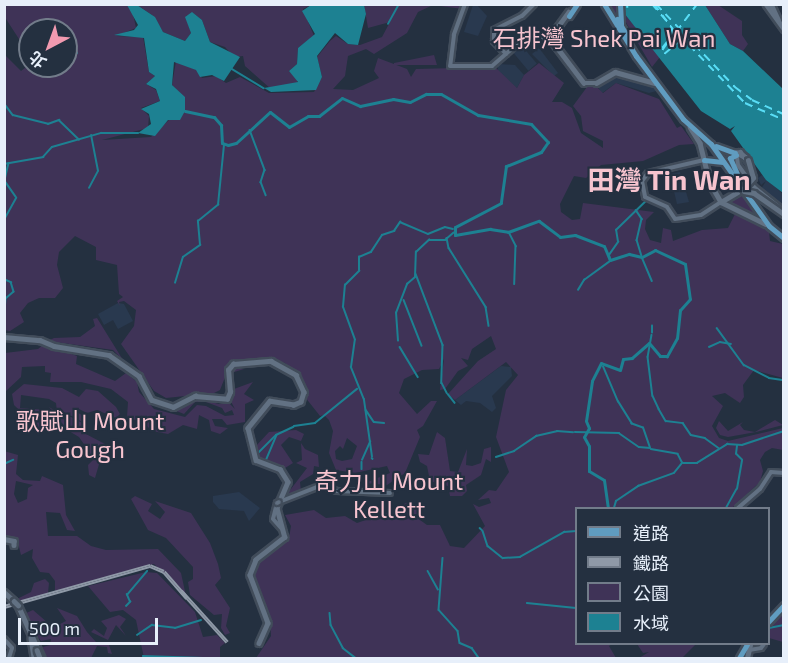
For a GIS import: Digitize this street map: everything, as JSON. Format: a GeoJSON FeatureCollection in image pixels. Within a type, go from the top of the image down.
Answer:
{"type":"FeatureCollection","features":[{"type":"Feature","properties":{"kind":"main road"},"geometry":{"type":"LineString","coordinates":[[576,4],[551,37],[586,84],[596,83],[615,72],[648,77],[658,83],[688,125],[704,160],[710,183],[721,202],[772,226]]}},
{"type":"Feature","properties":{"kind":"main road"},"geometry":{"type":"LineString","coordinates":[[606,4],[648,77]]}},
{"type":"Feature","properties":{"kind":"main road"},"geometry":{"type":"LineString","coordinates":[[606,4],[687,119],[716,146],[772,226]]}},
{"type":"Feature","properties":{"kind":"main road"},"geometry":{"type":"LineString","coordinates":[[620,4],[622,26]]}},
{"type":"Feature","properties":{"kind":"main road"},"geometry":{"type":"LineString","coordinates":[[768,4],[771,15],[783,27]]}},
{"type":"Feature","properties":{"kind":"main road"},"geometry":{"type":"LineString","coordinates":[[768,4],[783,27]]}},
{"type":"Feature","properties":{"kind":"main road"},"geometry":{"type":"LineString","coordinates":[[602,12],[612,18]]}},
{"type":"Feature","properties":{"kind":"main road"},"geometry":{"type":"LineString","coordinates":[[688,125],[711,144],[772,226],[783,236]]}},
{"type":"Feature","properties":{"kind":"main road"},"geometry":{"type":"LineString","coordinates":[[716,146],[740,157],[753,178],[739,191],[721,202]]}},
{"type":"Feature","properties":{"kind":"main road"},"geometry":{"type":"LineString","coordinates":[[739,178],[730,157],[740,157]]}},
{"type":"Feature","properties":{"kind":"main road"},"geometry":{"type":"LineString","coordinates":[[704,160],[715,158],[725,163]]}},
{"type":"Feature","properties":{"kind":"main road"},"geometry":{"type":"LineString","coordinates":[[739,191],[754,193],[783,212]]}},
{"type":"Feature","properties":{"kind":"main road"},"geometry":{"type":"LineString","coordinates":[[4,337],[40,340],[54,346],[108,354],[137,374],[152,400],[175,407],[194,396],[227,399],[230,393],[227,371],[233,364],[271,361],[293,372],[303,388],[302,401],[292,405],[270,400],[248,428],[256,460],[280,469],[286,478],[287,488],[277,508],[283,540],[256,560],[250,574],[268,623],[259,643]]}},
{"type":"Feature","properties":{"kind":"main road"},"geometry":{"type":"LineString","coordinates":[[4,592],[16,603],[38,655]]}},
{"type":"Feature","properties":{"kind":"main road"},"geometry":{"type":"LineString","coordinates":[[770,618],[783,604]]}},
{"type":"Feature","properties":{"kind":"main road"},"geometry":{"type":"LineString","coordinates":[[743,658],[750,646]]}},
{"type":"Feature","properties":{"kind":"street"},"geometry":{"type":"LineString","coordinates":[[465,4],[454,35],[450,66],[492,66],[514,47],[551,37]]}},
{"type":"Feature","properties":{"kind":"street"},"geometry":{"type":"LineString","coordinates":[[506,54],[494,41],[494,30],[522,16],[534,4]]}},
{"type":"Feature","properties":{"kind":"street"},"geometry":{"type":"LineString","coordinates":[[740,157],[753,185],[783,212]]}},
{"type":"Feature","properties":{"kind":"street"},"geometry":{"type":"LineString","coordinates":[[704,160],[653,171],[643,178],[646,198],[667,207],[672,217],[700,215],[721,202]]}},
{"type":"Feature","properties":{"kind":"street"},"geometry":{"type":"LineString","coordinates":[[739,507],[761,488],[772,471],[783,472]]}},
{"type":"Feature","properties":{"kind":"street"},"geometry":{"type":"LineString","coordinates":[[282,528],[273,520],[273,508],[279,502],[322,485],[337,492],[390,493]]}},
{"type":"Feature","properties":{"kind":"street"},"geometry":{"type":"LineString","coordinates":[[279,502],[282,528]]}},
{"type":"Feature","properties":{"kind":"street"},"geometry":{"type":"LineString","coordinates":[[4,639],[12,648],[9,658]]}},
{"type":"Feature","properties":{"kind":"shaded area"},"geometry":{"type":"Polygon","coordinates":[[[473,5],[477,5],[487,16],[478,36],[464,32],[473,5]]]}},
{"type":"Feature","properties":{"kind":"shaded area"},"geometry":{"type":"Polygon","coordinates":[[[522,46],[537,64],[528,71],[514,53],[522,46]]]}},
{"type":"Feature","properties":{"kind":"shaded area"},"geometry":{"type":"Polygon","coordinates":[[[539,48],[558,73],[554,76],[532,54],[539,48]]]}},
{"type":"Feature","properties":{"kind":"shaded area"},"geometry":{"type":"Polygon","coordinates":[[[498,64],[515,65],[524,75],[517,88],[498,72],[498,64]]]}},
{"type":"Feature","properties":{"kind":"shaded area"},"geometry":{"type":"Polygon","coordinates":[[[616,74],[655,85],[660,90],[649,93],[616,83],[602,93],[597,86],[616,74]]]}},
{"type":"Feature","properties":{"kind":"shaded area"},"geometry":{"type":"Polygon","coordinates":[[[610,170],[615,182],[601,190],[591,185],[588,180],[596,172],[610,170]]]}},
{"type":"Feature","properties":{"kind":"shaded area"},"geometry":{"type":"Polygon","coordinates":[[[680,172],[689,202],[677,204],[670,174],[680,172]]]}},
{"type":"Feature","properties":{"kind":"shaded area"},"geometry":{"type":"Polygon","coordinates":[[[762,175],[783,194],[783,208],[761,189],[766,181],[761,185],[758,178],[762,175]]]}},
{"type":"Feature","properties":{"kind":"shaded area"},"geometry":{"type":"Polygon","coordinates":[[[118,303],[124,304],[133,321],[118,329],[113,320],[104,325],[98,314],[118,303]]]}},
{"type":"Feature","properties":{"kind":"shaded area"},"geometry":{"type":"Polygon","coordinates":[[[501,366],[511,367],[512,376],[492,396],[496,408],[492,412],[480,403],[466,401],[461,405],[455,400],[501,366]]]}},
{"type":"Feature","properties":{"kind":"shaded area"},"geometry":{"type":"Polygon","coordinates":[[[239,492],[260,508],[249,521],[244,511],[219,509],[213,502],[213,496],[239,492]]]}},
{"type":"Feature","properties":{"kind":"green space"},"geometry":{"type":"Polygon","coordinates":[[[460,4],[463,9],[433,5],[418,12],[407,33],[374,54],[366,49],[348,56],[345,76],[333,89],[353,90],[379,78],[374,71],[378,58],[407,69],[411,77],[416,69],[495,67],[517,88],[524,75],[539,63],[564,83],[552,102],[562,102],[572,108],[581,133],[603,148],[603,141],[583,131],[581,116],[573,106],[587,87],[597,87],[603,93],[616,83],[659,99],[677,128],[681,126],[694,144],[679,145],[643,161],[601,165],[586,178],[574,176],[560,204],[561,212],[572,220],[580,219],[583,203],[654,212],[646,220],[645,229],[650,240],[661,243],[663,228],[671,230],[673,241],[702,230],[728,228],[735,214],[759,222],[769,232],[770,241],[783,244],[783,378],[754,370],[743,385],[744,397],[740,403],[725,393],[712,396],[723,406],[712,426],[719,438],[728,441],[783,428],[783,450],[772,448],[765,452],[760,460],[763,471],[760,482],[733,507],[575,507],[575,645],[610,645],[616,658],[256,658],[271,636],[270,618],[254,587],[253,572],[260,560],[289,538],[291,526],[285,515],[314,510],[326,518],[345,516],[357,523],[403,507],[405,503],[417,507],[420,520],[427,525],[440,525],[450,546],[464,548],[485,526],[473,504],[479,507],[491,503],[489,498],[478,500],[489,490],[496,491],[509,472],[496,437],[506,390],[518,375],[506,362],[455,400],[448,394],[478,361],[496,349],[491,336],[472,349],[468,360],[461,358],[468,366],[458,371],[445,389],[440,390],[444,359],[439,369],[422,370],[404,379],[399,393],[417,414],[431,401],[437,401],[423,426],[417,430],[420,437],[405,473],[387,485],[365,483],[390,473],[387,466],[355,473],[336,470],[329,453],[333,431],[329,420],[324,415],[320,416],[305,397],[303,380],[285,363],[257,358],[231,362],[220,390],[214,393],[166,398],[154,391],[121,344],[134,326],[136,310],[124,301],[119,302],[120,306],[117,301],[123,297],[119,294],[117,265],[96,260],[96,247],[75,236],[59,252],[57,265],[63,288],[55,298],[39,298],[28,303],[20,313],[24,322],[10,331],[5,330],[4,54],[18,68],[18,78],[78,78],[78,18],[18,18],[18,38],[6,19],[5,5],[127,5],[132,9],[136,28],[116,36],[143,37],[149,72],[155,76],[146,84],[156,90],[160,101],[141,108],[149,116],[148,128],[102,140],[151,137],[170,119],[181,117],[185,99],[172,85],[176,61],[197,70],[202,78],[216,76],[226,83],[240,77],[269,93],[314,92],[322,77],[317,57],[330,41],[336,36],[348,44],[360,45],[382,37],[390,22],[368,28],[364,5],[460,4]],[[347,438],[343,449],[340,446],[335,451],[336,459],[342,461],[352,459],[357,446],[347,438]]]}},
{"type":"Feature","properties":{"kind":"green space"},"geometry":{"type":"Polygon","coordinates":[[[137,5],[311,5],[303,9],[314,36],[298,48],[297,64],[289,71],[297,78],[297,84],[271,89],[245,66],[243,56],[234,57],[225,47],[210,42],[202,20],[193,13],[186,16],[191,33],[185,41],[163,32],[152,15],[137,5]]]}},
{"type":"Feature","properties":{"kind":"green space"},"geometry":{"type":"Polygon","coordinates":[[[609,5],[624,5],[624,13],[660,57],[652,67],[624,19],[619,20],[609,5]]]}},
{"type":"Feature","properties":{"kind":"green space"},"geometry":{"type":"Polygon","coordinates":[[[705,5],[718,5],[742,21],[742,35],[748,44],[743,51],[730,44],[705,5]]]}},
{"type":"Feature","properties":{"kind":"green space"},"geometry":{"type":"Polygon","coordinates":[[[434,55],[437,65],[394,65],[394,63],[434,55]]]}},
{"type":"Feature","properties":{"kind":"green space"},"geometry":{"type":"Polygon","coordinates":[[[744,193],[761,218],[727,203],[744,193]]]}},
{"type":"Feature","properties":{"kind":"green space"},"geometry":{"type":"Polygon","coordinates":[[[97,318],[123,360],[113,350],[48,341],[54,338],[80,337],[95,326],[93,319],[97,318]]]}},
{"type":"Feature","properties":{"kind":"green space"},"geometry":{"type":"Polygon","coordinates":[[[44,344],[77,356],[76,364],[115,381],[126,373],[137,382],[139,392],[154,409],[185,417],[197,405],[206,406],[225,416],[234,415],[232,410],[225,413],[222,408],[206,402],[195,402],[184,414],[169,408],[182,407],[196,398],[219,404],[228,402],[235,409],[230,400],[229,372],[233,369],[244,369],[231,373],[234,389],[253,382],[244,394],[254,400],[245,404],[245,422],[227,425],[222,419],[212,419],[215,426],[228,428],[220,434],[211,431],[209,420],[199,415],[197,429],[183,425],[168,434],[152,431],[144,423],[127,417],[128,402],[111,389],[81,382],[50,382],[51,373],[45,372],[45,366],[22,367],[21,377],[5,392],[5,353],[38,349],[44,344]]]}},
{"type":"Feature","properties":{"kind":"green space"},"geometry":{"type":"Polygon","coordinates":[[[24,384],[62,388],[79,397],[86,389],[98,391],[116,407],[120,414],[116,418],[97,410],[87,413],[79,409],[77,412],[86,418],[84,423],[72,416],[53,412],[49,407],[57,412],[56,403],[49,399],[21,395],[20,408],[47,410],[55,415],[71,417],[84,424],[82,432],[105,444],[95,478],[89,475],[88,465],[94,459],[79,437],[57,424],[42,432],[14,405],[12,394],[24,384]]]}},
{"type":"Feature","properties":{"kind":"green space"},"geometry":{"type":"Polygon","coordinates":[[[775,420],[783,425],[756,432],[728,437],[720,435],[716,428],[719,421],[728,431],[743,422],[740,425],[744,430],[755,432],[775,420]]]}},
{"type":"Feature","properties":{"kind":"green space"},"geometry":{"type":"Polygon","coordinates":[[[296,430],[304,434],[301,441],[289,437],[281,445],[293,463],[285,468],[258,460],[255,447],[269,432],[296,430]]]}},
{"type":"Feature","properties":{"kind":"green space"},"geometry":{"type":"Polygon","coordinates":[[[437,432],[445,438],[450,471],[458,472],[467,449],[466,465],[472,466],[481,463],[484,449],[491,447],[491,462],[486,459],[481,475],[466,485],[467,491],[462,496],[450,496],[448,486],[430,481],[427,466],[420,462],[418,454],[429,455],[437,432]]]}},
{"type":"Feature","properties":{"kind":"green space"},"geometry":{"type":"Polygon","coordinates":[[[301,443],[305,449],[318,455],[319,467],[314,466],[313,474],[300,482],[301,492],[284,498],[307,468],[296,463],[302,460],[301,443]]]}},
{"type":"Feature","properties":{"kind":"green space"},"geometry":{"type":"Polygon","coordinates":[[[4,451],[18,455],[16,474],[23,480],[40,481],[42,476],[63,485],[66,515],[75,531],[67,530],[60,513],[46,512],[48,536],[77,536],[91,546],[106,550],[158,549],[181,573],[186,596],[154,564],[55,591],[55,581],[49,573],[40,572],[32,558],[33,549],[21,555],[17,539],[5,536],[4,451]],[[16,481],[14,494],[18,503],[27,499],[28,488],[33,485],[16,481]]]}},
{"type":"Feature","properties":{"kind":"green space"},"geometry":{"type":"Polygon","coordinates":[[[135,496],[152,504],[148,511],[160,519],[165,512],[155,501],[191,513],[210,543],[218,564],[221,578],[215,585],[230,608],[226,626],[230,633],[225,635],[221,628],[222,614],[214,615],[190,595],[188,582],[193,579],[193,567],[166,538],[148,530],[131,499],[135,496]]]}},
{"type":"Feature","properties":{"kind":"green space"},"geometry":{"type":"Polygon","coordinates":[[[146,572],[157,573],[195,612],[203,637],[217,635],[225,643],[220,647],[220,658],[144,658],[136,620],[123,610],[110,612],[88,586],[146,572]]]}},
{"type":"Feature","properties":{"kind":"green space"},"geometry":{"type":"Polygon","coordinates":[[[45,579],[49,583],[48,593],[18,603],[15,600],[31,592],[34,583],[45,579]]]}},
{"type":"Feature","properties":{"kind":"green space"},"geometry":{"type":"Polygon","coordinates":[[[57,608],[77,616],[96,642],[109,645],[112,654],[108,653],[107,647],[97,646],[91,658],[45,658],[43,647],[50,645],[51,639],[41,641],[26,622],[24,614],[33,610],[48,623],[58,625],[66,621],[57,608]]]}},
{"type":"Feature","properties":{"kind":"green space"},"geometry":{"type":"Polygon","coordinates":[[[783,608],[783,642],[770,638],[770,623],[783,608]]]}},
{"type":"Feature","properties":{"kind":"green space"},"geometry":{"type":"Polygon","coordinates":[[[119,615],[126,619],[120,627],[126,636],[116,625],[108,640],[91,632],[94,629],[104,636],[107,628],[101,621],[119,615]]]}},
{"type":"Feature","properties":{"kind":"green space"},"geometry":{"type":"Polygon","coordinates":[[[638,645],[695,645],[682,658],[639,658],[649,652],[643,653],[638,645]]]}},
{"type":"Feature","properties":{"kind":"water"},"geometry":{"type":"Polygon","coordinates":[[[127,5],[137,5],[155,17],[163,32],[185,41],[191,33],[185,17],[192,12],[202,20],[210,42],[240,57],[224,81],[212,75],[200,77],[196,70],[174,62],[172,85],[185,97],[185,111],[180,120],[168,120],[155,136],[138,133],[151,124],[149,114],[141,109],[160,101],[156,89],[146,84],[155,76],[149,72],[144,38],[114,35],[134,30],[138,25],[127,5]]]}},
{"type":"Feature","properties":{"kind":"water"},"geometry":{"type":"Polygon","coordinates":[[[311,5],[364,5],[366,14],[358,45],[348,44],[335,33],[317,56],[322,77],[316,90],[271,92],[264,88],[298,82],[289,71],[297,64],[298,48],[315,34],[302,11],[311,5]]]}},
{"type":"Feature","properties":{"kind":"water"},"geometry":{"type":"Polygon","coordinates":[[[624,5],[705,5],[730,44],[743,51],[783,89],[783,193],[766,180],[731,131],[735,126],[730,129],[701,111],[624,13],[624,5]]]}},
{"type":"Feature","properties":{"kind":"waterway"},"geometry":{"type":"LineString","coordinates":[[388,24],[399,4]]}},
{"type":"Feature","properties":{"kind":"waterway"},"geometry":{"type":"LineString","coordinates":[[232,69],[264,88]]}},
{"type":"Feature","properties":{"kind":"waterway"},"geometry":{"type":"LineString","coordinates":[[185,111],[214,117],[221,125],[222,143],[228,145],[236,143],[270,112],[289,127],[308,116],[319,116],[342,98],[360,106],[393,99],[410,102],[426,94],[441,94],[478,115],[531,124],[548,142],[541,152],[506,166],[501,203],[455,227],[455,235],[490,229],[508,232],[539,221],[560,237],[575,235],[604,246],[610,260],[629,254],[642,257],[655,250],[685,264],[690,299],[680,310],[677,338],[667,356],[660,356],[649,343],[632,358],[623,359],[620,370],[601,363],[592,381],[586,421],[589,428],[584,437],[589,446],[589,471],[604,480],[608,507]]}},
{"type":"Feature","properties":{"kind":"waterway"},"geometry":{"type":"LineString","coordinates":[[4,103],[13,115],[48,124],[59,120],[79,139]]}},
{"type":"Feature","properties":{"kind":"waterway"},"geometry":{"type":"LineString","coordinates":[[250,130],[265,170],[261,182],[266,195]]}},
{"type":"Feature","properties":{"kind":"waterway"},"geometry":{"type":"LineString","coordinates":[[4,164],[43,157],[52,147],[101,133],[138,133]]}},
{"type":"Feature","properties":{"kind":"waterway"},"geometry":{"type":"LineString","coordinates":[[89,188],[98,171],[91,136]]}},
{"type":"Feature","properties":{"kind":"waterway"},"geometry":{"type":"LineString","coordinates":[[175,283],[183,257],[200,245],[198,221],[218,205],[224,145]]}},
{"type":"Feature","properties":{"kind":"waterway"},"geometry":{"type":"LineString","coordinates":[[9,163],[5,181],[16,197]]}},
{"type":"Feature","properties":{"kind":"waterway"},"geometry":{"type":"LineString","coordinates":[[4,220],[16,198]]}},
{"type":"Feature","properties":{"kind":"waterway"},"geometry":{"type":"LineString","coordinates":[[578,290],[584,280],[610,261],[609,255],[618,242],[616,230],[645,202]]}},
{"type":"Feature","properties":{"kind":"waterway"},"geometry":{"type":"LineString","coordinates":[[636,210],[642,219],[637,240],[642,256]]}},
{"type":"Feature","properties":{"kind":"waterway"},"geometry":{"type":"LineString","coordinates":[[372,457],[364,400],[351,367],[355,340],[343,307],[345,285],[359,271],[359,257],[371,252],[382,235],[394,231],[400,222],[428,234],[445,227],[453,229]]}},
{"type":"Feature","properties":{"kind":"waterway"},"geometry":{"type":"LineString","coordinates":[[509,232],[516,246],[515,284]]}},
{"type":"Feature","properties":{"kind":"waterway"},"geometry":{"type":"LineString","coordinates":[[398,341],[396,313],[407,284],[415,277],[416,252],[429,240],[445,240],[453,233]]}},
{"type":"Feature","properties":{"kind":"waterway"},"geometry":{"type":"LineString","coordinates":[[447,238],[449,248],[486,307],[489,326]]}},
{"type":"Feature","properties":{"kind":"waterway"},"geometry":{"type":"LineString","coordinates":[[642,257],[652,281]]}},
{"type":"Feature","properties":{"kind":"waterway"},"geometry":{"type":"LineString","coordinates":[[416,274],[443,345],[442,383],[447,393]]}},
{"type":"Feature","properties":{"kind":"waterway"},"geometry":{"type":"LineString","coordinates":[[4,279],[11,282],[14,292],[6,299],[5,311]]}},
{"type":"Feature","properties":{"kind":"waterway"},"geometry":{"type":"LineString","coordinates":[[404,300],[422,346]]}},
{"type":"Feature","properties":{"kind":"waterway"},"geometry":{"type":"LineString","coordinates":[[652,326],[652,333]]}},
{"type":"Feature","properties":{"kind":"waterway"},"geometry":{"type":"LineString","coordinates":[[717,328],[744,365],[769,378],[784,380]]}},
{"type":"Feature","properties":{"kind":"waterway"},"geometry":{"type":"LineString","coordinates":[[652,335],[648,357],[653,396],[666,421],[683,423],[691,435],[705,438],[719,448]]}},
{"type":"Feature","properties":{"kind":"waterway"},"geometry":{"type":"LineString","coordinates":[[709,347],[720,342],[731,344]]}},
{"type":"Feature","properties":{"kind":"waterway"},"geometry":{"type":"LineString","coordinates":[[400,347],[418,377]]}},
{"type":"Feature","properties":{"kind":"waterway"},"geometry":{"type":"LineString","coordinates":[[575,432],[619,433],[639,447],[650,448],[643,428],[632,424],[618,402],[603,367]]}},
{"type":"Feature","properties":{"kind":"waterway"},"geometry":{"type":"LineString","coordinates":[[294,426],[315,423],[357,389]]}},
{"type":"Feature","properties":{"kind":"waterway"},"geometry":{"type":"LineString","coordinates":[[448,394],[455,403]]}},
{"type":"Feature","properties":{"kind":"waterway"},"geometry":{"type":"LineString","coordinates":[[366,410],[374,422],[384,423]]}},
{"type":"Feature","properties":{"kind":"waterway"},"geometry":{"type":"LineString","coordinates":[[259,452],[276,435],[293,427]]}},
{"type":"Feature","properties":{"kind":"waterway"},"geometry":{"type":"LineString","coordinates":[[496,457],[514,451],[536,436],[557,431],[573,432]]}},
{"type":"Feature","properties":{"kind":"waterway"},"geometry":{"type":"LineString","coordinates":[[683,463],[697,463],[727,444],[742,445],[784,431]]}},
{"type":"Feature","properties":{"kind":"waterway"},"geometry":{"type":"LineString","coordinates":[[266,460],[276,436]]}},
{"type":"Feature","properties":{"kind":"waterway"},"geometry":{"type":"LineString","coordinates":[[362,460],[370,442]]}},
{"type":"Feature","properties":{"kind":"waterway"},"geometry":{"type":"LineString","coordinates":[[737,446],[736,454],[742,460],[737,489]]}},
{"type":"Feature","properties":{"kind":"waterway"},"geometry":{"type":"LineString","coordinates":[[651,449],[678,454],[682,462]]}},
{"type":"Feature","properties":{"kind":"waterway"},"geometry":{"type":"LineString","coordinates":[[4,464],[13,460]]}},
{"type":"Feature","properties":{"kind":"waterway"},"geometry":{"type":"LineString","coordinates":[[362,462],[362,469]]}},
{"type":"Feature","properties":{"kind":"waterway"},"geometry":{"type":"LineString","coordinates":[[614,507],[616,501],[638,486],[674,473],[682,463]]}},
{"type":"Feature","properties":{"kind":"waterway"},"geometry":{"type":"LineString","coordinates":[[727,507],[736,490]]}},
{"type":"Feature","properties":{"kind":"waterway"},"geometry":{"type":"LineString","coordinates":[[483,531],[488,546],[503,558],[520,557],[564,532],[575,531]]}},
{"type":"Feature","properties":{"kind":"waterway"},"geometry":{"type":"LineString","coordinates":[[443,558],[439,610],[458,631],[460,643],[472,648],[479,658]]}},
{"type":"Feature","properties":{"kind":"waterway"},"geometry":{"type":"LineString","coordinates":[[126,606],[130,602],[127,595],[147,571]]}},
{"type":"Feature","properties":{"kind":"waterway"},"geometry":{"type":"LineString","coordinates":[[428,571],[438,589]]}},
{"type":"Feature","properties":{"kind":"waterway"},"geometry":{"type":"LineString","coordinates":[[527,603],[575,608]]}},
{"type":"Feature","properties":{"kind":"waterway"},"geometry":{"type":"LineString","coordinates":[[330,613],[331,625],[343,648],[356,658]]}},
{"type":"Feature","properties":{"kind":"waterway"},"geometry":{"type":"LineString","coordinates":[[137,635],[152,625],[175,628],[201,620]]}},
{"type":"Feature","properties":{"kind":"waterway"},"geometry":{"type":"LineString","coordinates":[[770,628],[784,625]]}},
{"type":"Feature","properties":{"kind":"waterway"},"geometry":{"type":"LineString","coordinates":[[143,656],[203,658]]}},
{"type":"Feature","properties":{"kind":"ferry route"},"geometry":{"type":"LineString","coordinates":[[652,4],[671,26],[673,34],[669,43]]}},
{"type":"Feature","properties":{"kind":"ferry route"},"geometry":{"type":"LineString","coordinates":[[654,4],[675,32],[662,51]]}},
{"type":"Feature","properties":{"kind":"ferry route"},"geometry":{"type":"LineString","coordinates":[[656,4],[735,87],[752,100],[784,114]]}},
{"type":"Feature","properties":{"kind":"ferry route"},"geometry":{"type":"LineString","coordinates":[[676,32],[697,4]]}},
{"type":"Feature","properties":{"kind":"ferry route"},"geometry":{"type":"LineString","coordinates":[[662,48],[671,37]]}},
{"type":"Feature","properties":{"kind":"ferry route"},"geometry":{"type":"LineString","coordinates":[[664,54],[677,43],[689,45],[745,103],[784,120]]}},
{"type":"Feature","properties":{"kind":"railway"},"geometry":{"type":"LineString","coordinates":[[4,607],[150,566],[164,572],[187,598]]}},
{"type":"Feature","properties":{"kind":"railway"},"geometry":{"type":"LineString","coordinates":[[181,591],[227,642]]}},
{"type":"Feature","properties":{"kind":"district","name":"石排灣 Shek Pai Wan"},"geometry":{"type":"Point","coordinates":[604,38]}},
{"type":"Feature","properties":{"kind":"district","name":"田灣 Tin Wan"},"geometry":{"type":"Point","coordinates":[669,180]}},
{"type":"Feature","properties":{"kind":"district","name":"歌賦山 Mount Gough"},"geometry":{"type":"Point","coordinates":[90,435]}},
{"type":"Feature","properties":{"kind":"district","name":"奇力山 Mount Kellett"},"geometry":{"type":"Point","coordinates":[389,495]}}]}
